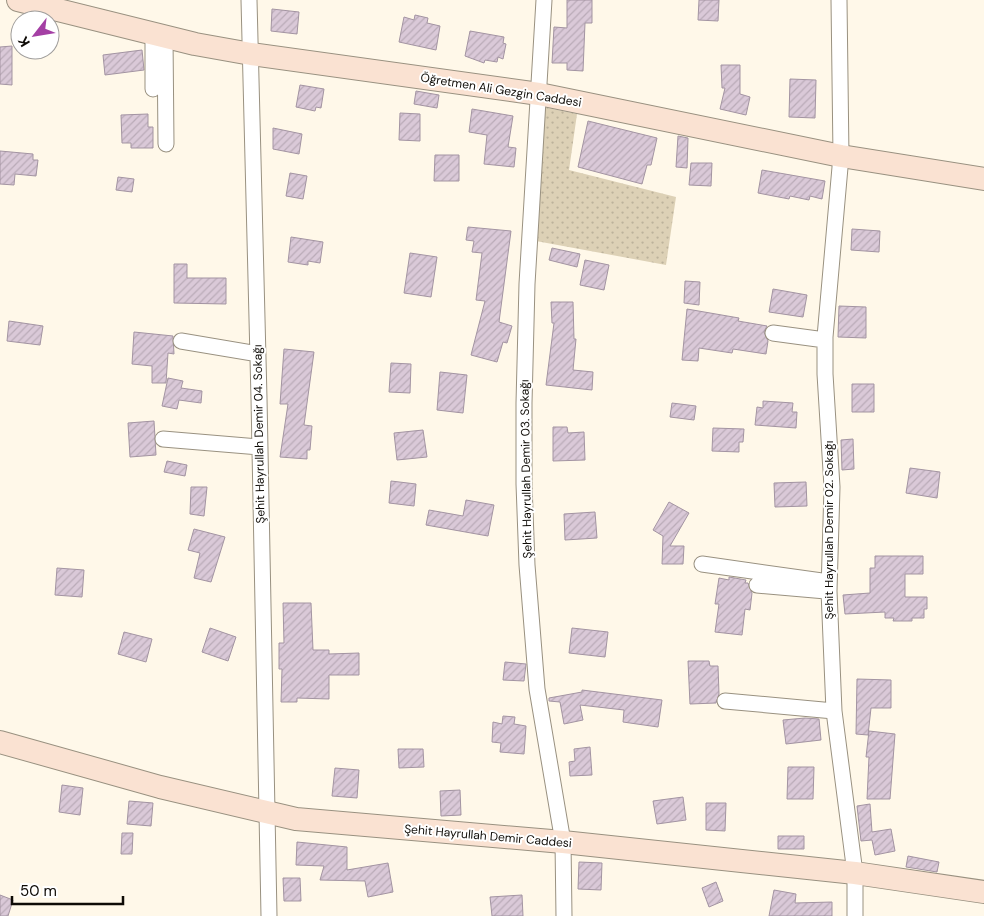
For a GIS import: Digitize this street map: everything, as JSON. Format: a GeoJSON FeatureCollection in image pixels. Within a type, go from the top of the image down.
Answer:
{"type":"FeatureCollection","features":[{"type":"Feature","properties":{"kind":"street","name":"Öğretmen Ali Gezgin Caddesi"},"geometry":{"type":"LineString","coordinates":[[18,0],[159,36],[251,54],[539,94],[841,156],[984,179]]}},
{"type":"Feature","properties":{"kind":"street","name":"Şehit Hayrullah Demir 04. Sokağı"},"geometry":{"type":"LineString","coordinates":[[249,0],[269,916]]}},
{"type":"Feature","properties":{"kind":"street","name":"Şehit Hayrullah Demir 03. Sokağı"},"geometry":{"type":"LineString","coordinates":[[544,0],[527,294],[524,493],[527,564],[537,689],[563,842],[564,916]]}},
{"type":"Feature","properties":{"kind":"street","name":"Şehit Hayrullah Demir 02. Sokağı"},"geometry":{"type":"LineString","coordinates":[[839,0],[841,156],[825,340],[832,487],[829,587],[834,711],[855,872],[856,916]]}},
{"type":"Feature","properties":{"kind":"street"},"geometry":{"type":"LineString","coordinates":[[153,89],[159,36]]}},
{"type":"Feature","properties":{"kind":"street"},"geometry":{"type":"LineString","coordinates":[[159,36],[166,144]]}},
{"type":"Feature","properties":{"kind":"street"},"geometry":{"type":"LineString","coordinates":[[773,333],[825,340]]}},
{"type":"Feature","properties":{"kind":"street"},"geometry":{"type":"LineString","coordinates":[[181,342],[258,354]]}},
{"type":"Feature","properties":{"kind":"street"},"geometry":{"type":"LineString","coordinates":[[162,439],[260,447]]}},
{"type":"Feature","properties":{"kind":"street"},"geometry":{"type":"LineString","coordinates":[[702,564],[829,587]]}},
{"type":"Feature","properties":{"kind":"street"},"geometry":{"type":"LineString","coordinates":[[757,585],[829,587]]}},
{"type":"Feature","properties":{"kind":"street"},"geometry":{"type":"LineString","coordinates":[[725,701],[834,711]]}},
{"type":"Feature","properties":{"kind":"street","name":"Şehit Hayrullah Demir Caddesi"},"geometry":{"type":"LineString","coordinates":[[0,742],[160,787],[266,814],[332,823],[563,842],[855,872],[984,892]]}},
{"type":"Feature","properties":{"kind":"shaded area"},"geometry":{"type":"Polygon","coordinates":[[[543,107],[577,114],[569,170],[676,197],[666,265],[536,241],[543,107]]]}},
{"type":"Feature","properties":{"kind":"building"},"geometry":{"type":"Polygon","coordinates":[[[567,0],[592,0],[592,23],[585,23],[583,71],[567,70],[567,63],[552,63],[554,27],[567,28],[567,0]]]}},
{"type":"Feature","properties":{"kind":"building"},"geometry":{"type":"Polygon","coordinates":[[[699,0],[719,0],[718,21],[698,20],[699,0]]]}},
{"type":"Feature","properties":{"kind":"building"},"geometry":{"type":"Polygon","coordinates":[[[272,9],[299,12],[297,34],[271,31],[272,9]]]}},
{"type":"Feature","properties":{"kind":"building"},"geometry":{"type":"Polygon","coordinates":[[[415,15],[428,18],[427,23],[440,26],[436,50],[399,42],[404,17],[414,20],[415,15]]]}},
{"type":"Feature","properties":{"kind":"building"},"geometry":{"type":"Polygon","coordinates":[[[470,31],[504,37],[503,43],[506,44],[503,59],[498,57],[497,62],[485,60],[484,63],[465,56],[470,31]]]}},
{"type":"Feature","properties":{"kind":"building"},"geometry":{"type":"Polygon","coordinates":[[[10,46],[12,85],[0,84],[0,47],[10,46]]]}},
{"type":"Feature","properties":{"kind":"building"},"geometry":{"type":"Polygon","coordinates":[[[142,50],[144,70],[105,75],[103,55],[142,50]]]}},
{"type":"Feature","properties":{"kind":"building"},"geometry":{"type":"Polygon","coordinates":[[[721,65],[740,65],[740,94],[750,97],[746,115],[720,109],[725,88],[722,88],[721,65]]]}},
{"type":"Feature","properties":{"kind":"building"},"geometry":{"type":"Polygon","coordinates":[[[790,79],[816,80],[815,118],[789,117],[790,79]]]}},
{"type":"Feature","properties":{"kind":"building"},"geometry":{"type":"Polygon","coordinates":[[[300,85],[324,89],[321,108],[316,107],[315,111],[296,107],[300,85]]]}},
{"type":"Feature","properties":{"kind":"building"},"geometry":{"type":"Polygon","coordinates":[[[416,91],[439,95],[437,108],[414,104],[416,91]]]}},
{"type":"Feature","properties":{"kind":"building"},"geometry":{"type":"Polygon","coordinates":[[[472,109],[513,116],[508,147],[516,148],[514,167],[484,164],[487,135],[469,132],[472,109]]]}},
{"type":"Feature","properties":{"kind":"building"},"geometry":{"type":"Polygon","coordinates":[[[400,113],[420,114],[420,141],[399,140],[400,113]]]}},
{"type":"Feature","properties":{"kind":"building"},"geometry":{"type":"Polygon","coordinates":[[[148,114],[148,127],[153,127],[153,148],[131,148],[131,143],[122,143],[121,115],[148,114]]]}},
{"type":"Feature","properties":{"kind":"building"},"geometry":{"type":"Polygon","coordinates":[[[588,121],[657,138],[651,165],[647,165],[642,184],[578,167],[588,121]]]}},
{"type":"Feature","properties":{"kind":"building"},"geometry":{"type":"Polygon","coordinates":[[[273,128],[302,134],[299,154],[273,149],[273,128]]]}},
{"type":"Feature","properties":{"kind":"building"},"geometry":{"type":"Polygon","coordinates":[[[678,136],[688,138],[687,168],[676,167],[678,136]]]}},
{"type":"Feature","properties":{"kind":"building"},"geometry":{"type":"Polygon","coordinates":[[[0,151],[33,154],[33,160],[38,160],[36,176],[15,174],[14,185],[0,184],[0,151]]]}},
{"type":"Feature","properties":{"kind":"building"},"geometry":{"type":"Polygon","coordinates":[[[435,155],[459,155],[459,181],[434,181],[435,155]]]}},
{"type":"Feature","properties":{"kind":"building"},"geometry":{"type":"Polygon","coordinates":[[[691,163],[712,163],[711,186],[689,185],[691,163]]]}},
{"type":"Feature","properties":{"kind":"building"},"geometry":{"type":"Polygon","coordinates":[[[762,170],[825,181],[822,199],[810,196],[809,200],[790,196],[789,199],[758,193],[762,170]]]}},
{"type":"Feature","properties":{"kind":"building"},"geometry":{"type":"Polygon","coordinates":[[[290,173],[307,176],[303,199],[286,196],[290,173]]]}},
{"type":"Feature","properties":{"kind":"building"},"geometry":{"type":"Polygon","coordinates":[[[118,177],[134,179],[132,192],[116,190],[118,177]]]}},
{"type":"Feature","properties":{"kind":"building"},"geometry":{"type":"Polygon","coordinates":[[[468,227],[511,231],[499,322],[512,326],[507,343],[503,342],[497,362],[471,355],[485,301],[476,300],[482,253],[472,252],[474,241],[466,240],[468,227]]]}},
{"type":"Feature","properties":{"kind":"building"},"geometry":{"type":"Polygon","coordinates":[[[852,229],[880,231],[879,252],[851,250],[852,229]]]}},
{"type":"Feature","properties":{"kind":"building"},"geometry":{"type":"Polygon","coordinates":[[[291,237],[323,242],[320,263],[308,261],[308,265],[288,262],[291,237]]]}},
{"type":"Feature","properties":{"kind":"building"},"geometry":{"type":"Polygon","coordinates":[[[552,248],[580,254],[577,267],[549,260],[552,248]]]}},
{"type":"Feature","properties":{"kind":"building"},"geometry":{"type":"Polygon","coordinates":[[[410,253],[437,257],[431,297],[404,293],[410,253]]]}},
{"type":"Feature","properties":{"kind":"building"},"geometry":{"type":"Polygon","coordinates":[[[585,260],[609,265],[604,290],[580,285],[585,260]]]}},
{"type":"Feature","properties":{"kind":"building"},"geometry":{"type":"Polygon","coordinates":[[[174,264],[187,264],[187,278],[226,278],[226,304],[174,303],[174,264]]]}},
{"type":"Feature","properties":{"kind":"building"},"geometry":{"type":"Polygon","coordinates":[[[685,281],[700,282],[699,305],[684,303],[685,281]]]}},
{"type":"Feature","properties":{"kind":"building"},"geometry":{"type":"Polygon","coordinates":[[[773,289],[807,295],[803,317],[769,312],[773,289]]]}},
{"type":"Feature","properties":{"kind":"building"},"geometry":{"type":"Polygon","coordinates":[[[551,302],[573,302],[574,339],[576,339],[573,370],[593,372],[592,390],[546,385],[554,323],[552,323],[551,302]]]}},
{"type":"Feature","properties":{"kind":"building"},"geometry":{"type":"Polygon","coordinates":[[[839,306],[866,307],[866,338],[838,337],[839,306]]]}},
{"type":"Feature","properties":{"kind":"building"},"geometry":{"type":"Polygon","coordinates":[[[687,309],[739,318],[738,321],[767,326],[764,332],[768,341],[766,354],[733,349],[732,353],[699,348],[698,361],[682,360],[687,309]]]}},
{"type":"Feature","properties":{"kind":"building"},"geometry":{"type":"Polygon","coordinates":[[[9,321],[43,326],[40,345],[7,341],[9,321]]]}},
{"type":"Feature","properties":{"kind":"building"},"geometry":{"type":"Polygon","coordinates":[[[134,332],[173,336],[174,354],[168,353],[166,383],[152,383],[152,366],[132,364],[134,332]]]}},
{"type":"Feature","properties":{"kind":"building"},"geometry":{"type":"Polygon","coordinates":[[[284,349],[314,352],[304,425],[312,426],[310,450],[307,450],[307,459],[280,457],[288,404],[280,404],[284,349]]]}},
{"type":"Feature","properties":{"kind":"building"},"geometry":{"type":"Polygon","coordinates":[[[391,363],[411,364],[410,393],[389,392],[391,363]]]}},
{"type":"Feature","properties":{"kind":"building"},"geometry":{"type":"Polygon","coordinates":[[[440,372],[467,375],[463,413],[437,410],[440,372]]]}},
{"type":"Feature","properties":{"kind":"building"},"geometry":{"type":"Polygon","coordinates":[[[168,378],[183,381],[181,388],[202,391],[201,403],[179,400],[177,409],[162,406],[168,378]]]}},
{"type":"Feature","properties":{"kind":"building"},"geometry":{"type":"Polygon","coordinates":[[[852,384],[874,384],[874,412],[852,412],[852,384]]]}},
{"type":"Feature","properties":{"kind":"building"},"geometry":{"type":"Polygon","coordinates":[[[763,401],[793,403],[792,412],[797,412],[796,428],[755,425],[757,407],[763,408],[763,401]]]}},
{"type":"Feature","properties":{"kind":"building"},"geometry":{"type":"Polygon","coordinates":[[[672,403],[696,406],[694,420],[670,417],[672,403]]]}},
{"type":"Feature","properties":{"kind":"building"},"geometry":{"type":"Polygon","coordinates":[[[154,421],[156,455],[130,457],[128,423],[154,421]]]}},
{"type":"Feature","properties":{"kind":"building"},"geometry":{"type":"Polygon","coordinates":[[[553,427],[567,427],[568,433],[584,432],[585,460],[553,461],[553,427]]]}},
{"type":"Feature","properties":{"kind":"building"},"geometry":{"type":"Polygon","coordinates":[[[713,428],[744,429],[743,442],[739,442],[739,452],[712,451],[713,428]]]}},
{"type":"Feature","properties":{"kind":"building"},"geometry":{"type":"Polygon","coordinates":[[[423,430],[427,457],[397,460],[394,433],[423,430]]]}},
{"type":"Feature","properties":{"kind":"building"},"geometry":{"type":"Polygon","coordinates":[[[853,439],[854,469],[842,470],[841,440],[853,439]]]}},
{"type":"Feature","properties":{"kind":"building"},"geometry":{"type":"Polygon","coordinates":[[[167,461],[187,465],[185,476],[164,472],[167,461]]]}},
{"type":"Feature","properties":{"kind":"building"},"geometry":{"type":"Polygon","coordinates":[[[910,468],[940,472],[937,498],[906,493],[910,468]]]}},
{"type":"Feature","properties":{"kind":"building"},"geometry":{"type":"Polygon","coordinates":[[[391,481],[416,484],[414,506],[389,503],[391,481]]]}},
{"type":"Feature","properties":{"kind":"building"},"geometry":{"type":"Polygon","coordinates":[[[806,482],[807,506],[775,507],[774,483],[806,482]]]}},
{"type":"Feature","properties":{"kind":"building"},"geometry":{"type":"Polygon","coordinates":[[[191,487],[207,487],[204,516],[190,514],[191,487]]]}},
{"type":"Feature","properties":{"kind":"building"},"geometry":{"type":"Polygon","coordinates":[[[466,500],[494,505],[488,536],[426,525],[429,510],[463,516],[466,500]]]}},
{"type":"Feature","properties":{"kind":"building"},"geometry":{"type":"Polygon","coordinates":[[[669,502],[689,513],[670,546],[684,546],[683,564],[662,564],[663,536],[653,530],[669,502]]]}},
{"type":"Feature","properties":{"kind":"building"},"geometry":{"type":"Polygon","coordinates":[[[595,512],[597,538],[565,540],[564,514],[595,512]]]}},
{"type":"Feature","properties":{"kind":"building"},"geometry":{"type":"Polygon","coordinates":[[[194,529],[225,537],[211,582],[194,578],[200,553],[188,550],[194,529]]]}},
{"type":"Feature","properties":{"kind":"building"},"geometry":{"type":"Polygon","coordinates":[[[875,556],[923,556],[923,574],[905,574],[905,597],[927,597],[927,609],[924,609],[924,618],[912,618],[912,621],[893,621],[894,618],[885,618],[885,612],[845,614],[843,595],[870,593],[870,568],[875,568],[875,556]]]}},
{"type":"Feature","properties":{"kind":"building"},"geometry":{"type":"Polygon","coordinates":[[[57,568],[84,570],[82,597],[55,595],[57,568]]]}},
{"type":"Feature","properties":{"kind":"building"},"geometry":{"type":"Polygon","coordinates":[[[729,577],[746,580],[745,583],[748,583],[752,593],[750,610],[745,609],[742,635],[715,632],[719,604],[715,604],[719,578],[729,580],[729,577]]]}},
{"type":"Feature","properties":{"kind":"building"},"geometry":{"type":"Polygon","coordinates":[[[283,603],[311,603],[313,650],[329,650],[329,654],[359,653],[359,675],[329,675],[329,699],[297,698],[297,702],[281,702],[282,669],[279,669],[279,643],[284,643],[283,603]]]}},
{"type":"Feature","properties":{"kind":"building"},"geometry":{"type":"Polygon","coordinates":[[[210,628],[236,637],[228,661],[202,652],[210,628]]]}},
{"type":"Feature","properties":{"kind":"building"},"geometry":{"type":"Polygon","coordinates":[[[572,628],[608,632],[605,657],[569,653],[572,628]]]}},
{"type":"Feature","properties":{"kind":"building"},"geometry":{"type":"Polygon","coordinates":[[[124,632],[152,639],[146,662],[118,654],[124,632]]]}},
{"type":"Feature","properties":{"kind":"building"},"geometry":{"type":"Polygon","coordinates":[[[688,661],[709,661],[710,666],[718,666],[719,694],[716,703],[690,704],[688,661]]]}},
{"type":"Feature","properties":{"kind":"building"},"geometry":{"type":"Polygon","coordinates":[[[505,662],[526,664],[524,681],[503,680],[505,662]]]}},
{"type":"Feature","properties":{"kind":"building"},"geometry":{"type":"Polygon","coordinates":[[[857,679],[891,680],[891,708],[871,708],[868,735],[856,734],[857,679]]]}},
{"type":"Feature","properties":{"kind":"building"},"geometry":{"type":"Polygon","coordinates":[[[582,690],[662,700],[658,727],[623,722],[624,710],[580,705],[583,720],[564,724],[560,702],[549,701],[549,698],[582,692],[582,690]]]}},
{"type":"Feature","properties":{"kind":"building"},"geometry":{"type":"Polygon","coordinates":[[[503,716],[515,717],[514,724],[526,726],[524,754],[500,752],[501,743],[492,742],[493,722],[502,724],[503,716]]]}},
{"type":"Feature","properties":{"kind":"building"},"geometry":{"type":"Polygon","coordinates":[[[819,719],[821,740],[786,744],[783,720],[819,719]]]}},
{"type":"Feature","properties":{"kind":"building"},"geometry":{"type":"Polygon","coordinates":[[[869,731],[895,734],[890,799],[867,799],[869,757],[866,757],[869,731]]]}},
{"type":"Feature","properties":{"kind":"building"},"geometry":{"type":"Polygon","coordinates":[[[590,747],[592,775],[570,776],[569,762],[575,761],[574,749],[590,747]]]}},
{"type":"Feature","properties":{"kind":"building"},"geometry":{"type":"Polygon","coordinates":[[[398,749],[423,749],[424,767],[399,768],[398,749]]]}},
{"type":"Feature","properties":{"kind":"building"},"geometry":{"type":"Polygon","coordinates":[[[788,767],[814,767],[813,799],[787,799],[788,767]]]}},
{"type":"Feature","properties":{"kind":"building"},"geometry":{"type":"Polygon","coordinates":[[[335,768],[359,770],[357,798],[332,796],[335,768]]]}},
{"type":"Feature","properties":{"kind":"building"},"geometry":{"type":"Polygon","coordinates":[[[62,785],[83,788],[80,815],[59,812],[62,785]]]}},
{"type":"Feature","properties":{"kind":"building"},"geometry":{"type":"Polygon","coordinates":[[[460,790],[461,815],[441,816],[440,791],[460,790]]]}},
{"type":"Feature","properties":{"kind":"building"},"geometry":{"type":"Polygon","coordinates":[[[683,797],[686,820],[657,824],[653,801],[683,797]]]}},
{"type":"Feature","properties":{"kind":"building"},"geometry":{"type":"Polygon","coordinates":[[[129,801],[153,803],[151,826],[127,824],[129,801]]]}},
{"type":"Feature","properties":{"kind":"building"},"geometry":{"type":"Polygon","coordinates":[[[706,803],[726,803],[725,831],[706,830],[706,803]]]}},
{"type":"Feature","properties":{"kind":"building"},"geometry":{"type":"Polygon","coordinates":[[[870,804],[872,832],[891,829],[895,851],[875,855],[872,840],[861,841],[857,806],[870,804]]]}},
{"type":"Feature","properties":{"kind":"building"},"geometry":{"type":"Polygon","coordinates":[[[122,833],[133,833],[132,854],[121,854],[122,833]]]}},
{"type":"Feature","properties":{"kind":"building"},"geometry":{"type":"Polygon","coordinates":[[[778,836],[804,836],[804,849],[778,849],[778,836]]]}},
{"type":"Feature","properties":{"kind":"building"},"geometry":{"type":"Polygon","coordinates":[[[297,842],[347,847],[347,870],[388,863],[393,892],[368,897],[365,881],[320,880],[324,866],[296,865],[297,842]]]}},
{"type":"Feature","properties":{"kind":"building"},"geometry":{"type":"Polygon","coordinates":[[[908,856],[939,862],[937,872],[906,867],[908,856]]]}},
{"type":"Feature","properties":{"kind":"building"},"geometry":{"type":"Polygon","coordinates":[[[579,862],[602,863],[601,890],[578,889],[579,862]]]}},
{"type":"Feature","properties":{"kind":"building"},"geometry":{"type":"Polygon","coordinates":[[[283,878],[300,878],[301,901],[284,901],[283,878]]]}},
{"type":"Feature","properties":{"kind":"building"},"geometry":{"type":"Polygon","coordinates":[[[716,882],[723,901],[709,907],[702,888],[716,882]]]}},
{"type":"Feature","properties":{"kind":"building"},"geometry":{"type":"Polygon","coordinates":[[[774,890],[796,894],[795,903],[832,902],[832,916],[769,916],[774,890]]]}},
{"type":"Feature","properties":{"kind":"building"},"geometry":{"type":"Polygon","coordinates":[[[0,895],[13,900],[8,916],[0,916],[0,895]]]}},
{"type":"Feature","properties":{"kind":"building"},"geometry":{"type":"Polygon","coordinates":[[[522,895],[523,916],[492,916],[490,897],[522,895]]]}}]}
